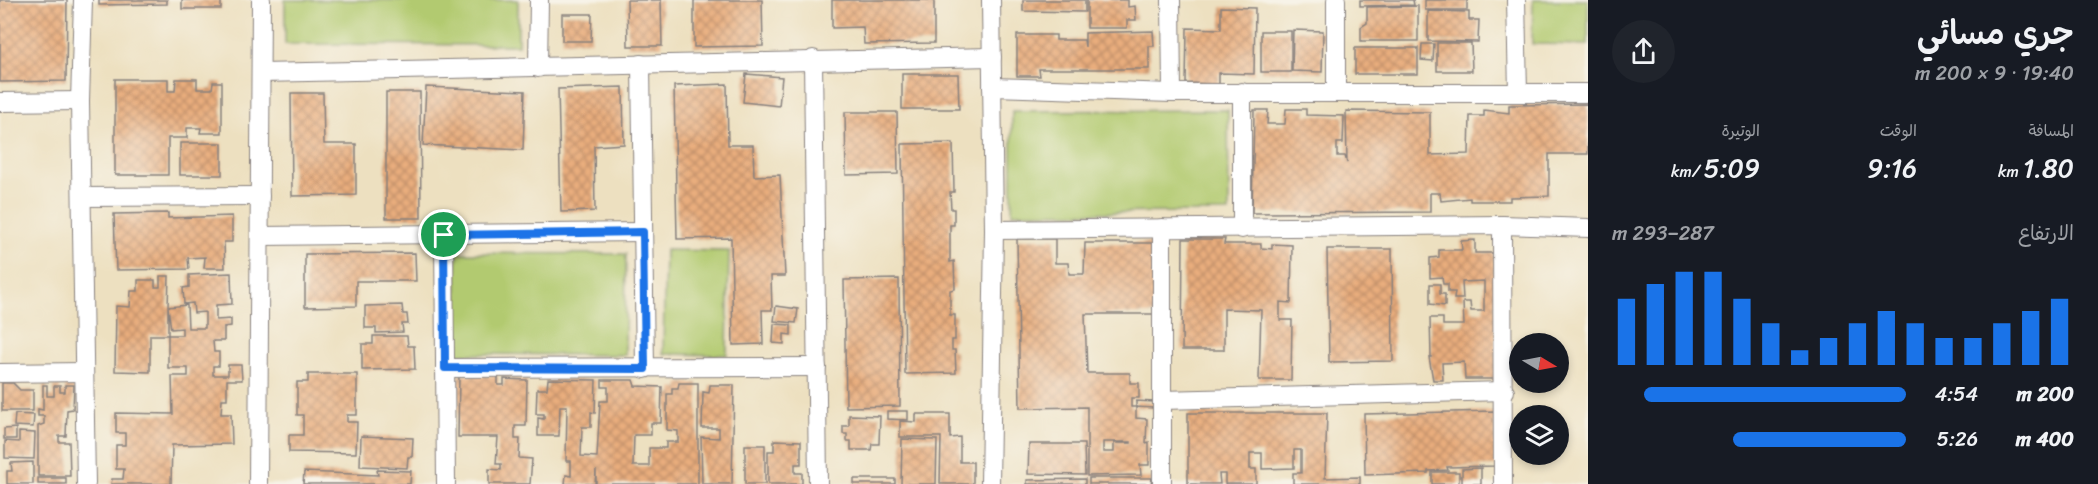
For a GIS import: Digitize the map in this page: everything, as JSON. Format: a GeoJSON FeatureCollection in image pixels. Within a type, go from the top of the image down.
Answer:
{"type":"FeatureCollection","features":[{"type":"Feature","properties":{"kind":"street"},"geometry":{"type":"LineString","coordinates":[[83,0],[80,101],[86,484]]}},
{"type":"Feature","properties":{"kind":"street"},"geometry":{"type":"LineString","coordinates":[[258,484],[261,0]]}},
{"type":"Feature","properties":{"kind":"street"},"geometry":{"type":"LineString","coordinates":[[538,68],[539,0]]}},
{"type":"Feature","properties":{"kind":"street"},"geometry":{"type":"LineString","coordinates":[[990,484],[994,230],[991,0]]}},
{"type":"Feature","properties":{"kind":"street"},"geometry":{"type":"LineString","coordinates":[[1171,0],[1172,93]]}},
{"type":"Feature","properties":{"kind":"street"},"geometry":{"type":"LineString","coordinates":[[1336,0],[1336,92]]}},
{"type":"Feature","properties":{"kind":"street"},"geometry":{"type":"LineString","coordinates":[[1516,0],[1518,93]]}},
{"type":"Feature","properties":{"kind":"street"},"geometry":{"type":"LineString","coordinates":[[261,73],[538,68],[813,59],[992,57]]}},
{"type":"Feature","properties":{"kind":"street"},"geometry":{"type":"LineString","coordinates":[[813,59],[818,484]]}},
{"type":"Feature","properties":{"kind":"street"},"geometry":{"type":"LineString","coordinates":[[641,64],[645,369]]}},
{"type":"Feature","properties":{"kind":"street"},"geometry":{"type":"LineString","coordinates":[[992,87],[1172,93],[1588,93]]}},
{"type":"Feature","properties":{"kind":"street"},"geometry":{"type":"LineString","coordinates":[[1242,92],[1242,229]]}},
{"type":"Feature","properties":{"kind":"street"},"geometry":{"type":"LineString","coordinates":[[0,102],[80,101]]}},
{"type":"Feature","properties":{"kind":"street"},"geometry":{"type":"LineString","coordinates":[[82,197],[260,196]]}},
{"type":"Feature","properties":{"kind":"street"},"geometry":{"type":"LineString","coordinates":[[994,230],[1502,225],[1588,228]]}},
{"type":"Feature","properties":{"kind":"street"},"geometry":{"type":"LineString","coordinates":[[1502,225],[1505,391],[1503,484]]}},
{"type":"Feature","properties":{"kind":"street"},"geometry":{"type":"LineString","coordinates":[[1162,228],[1162,484]]}},
{"type":"Feature","properties":{"kind":"street"},"geometry":{"type":"LineString","coordinates":[[260,236],[643,232]]}},
{"type":"Feature","properties":{"kind":"street"},"geometry":{"type":"LineString","coordinates":[[444,235],[446,484]]}},
{"type":"Feature","properties":{"kind":"street"},"geometry":{"type":"LineString","coordinates":[[445,368],[817,367]]}},
{"type":"Feature","properties":{"kind":"street"},"geometry":{"type":"LineString","coordinates":[[0,373],[84,372]]}},
{"type":"Feature","properties":{"kind":"street"},"geometry":{"type":"LineString","coordinates":[[1162,400],[1505,391]]}},
{"type":"Feature","properties":{"kind":"green space"},"geometry":{"type":"Polygon","coordinates":[[[285,0],[518,0],[518,45],[285,44],[285,0]]]}},
{"type":"Feature","properties":{"kind":"green space"},"geometry":{"type":"Polygon","coordinates":[[[1533,0],[1588,0],[1588,45],[1532,44],[1533,0]]]}},
{"type":"Feature","properties":{"kind":"green space"},"geometry":{"type":"Polygon","coordinates":[[[1228,110],[1229,212],[1012,213],[1012,111],[1228,110]]]}},
{"type":"Feature","properties":{"kind":"green space"},"geometry":{"type":"Polygon","coordinates":[[[665,250],[729,251],[727,355],[663,354],[665,250]]]}},
{"type":"Feature","properties":{"kind":"green space"},"geometry":{"type":"Polygon","coordinates":[[[457,253],[626,254],[625,355],[456,354],[457,253]]]}},
{"type":"Feature","properties":{"kind":"building"},"geometry":{"type":"Polygon","coordinates":[[[0,0],[67,0],[66,81],[0,82],[0,0]]]}},
{"type":"Feature","properties":{"kind":"building"},"geometry":{"type":"Polygon","coordinates":[[[99,0],[167,0],[167,4],[99,5],[99,0]]]}},
{"type":"Feature","properties":{"kind":"building"},"geometry":{"type":"Polygon","coordinates":[[[182,0],[221,0],[221,9],[182,9],[182,0]]]}},
{"type":"Feature","properties":{"kind":"building"},"geometry":{"type":"Polygon","coordinates":[[[627,0],[661,0],[662,46],[628,46],[627,0]]]}},
{"type":"Feature","properties":{"kind":"building"},"geometry":{"type":"Polygon","coordinates":[[[694,0],[762,0],[763,46],[694,47],[694,0]]]}},
{"type":"Feature","properties":{"kind":"building"},"geometry":{"type":"Polygon","coordinates":[[[832,0],[934,0],[934,43],[864,44],[863,27],[832,28],[832,0]]]}},
{"type":"Feature","properties":{"kind":"building"},"geometry":{"type":"Polygon","coordinates":[[[1023,0],[1085,0],[1085,12],[1023,11],[1023,0]]]}},
{"type":"Feature","properties":{"kind":"building"},"geometry":{"type":"Polygon","coordinates":[[[1087,0],[1128,0],[1128,7],[1135,6],[1136,20],[1127,20],[1127,28],[1087,28],[1087,0]]]}},
{"type":"Feature","properties":{"kind":"building"},"geometry":{"type":"Polygon","coordinates":[[[1360,0],[1413,0],[1414,5],[1360,6],[1360,0]]]}},
{"type":"Feature","properties":{"kind":"building"},"geometry":{"type":"Polygon","coordinates":[[[1425,0],[1467,0],[1467,10],[1425,10],[1425,0]]]}},
{"type":"Feature","properties":{"kind":"building"},"geometry":{"type":"Polygon","coordinates":[[[1418,6],[1418,41],[1361,41],[1361,27],[1367,23],[1367,7],[1418,6]]]}},
{"type":"Feature","properties":{"kind":"building"},"geometry":{"type":"Polygon","coordinates":[[[1221,7],[1255,8],[1254,74],[1219,73],[1219,84],[1186,83],[1187,28],[1221,29],[1221,7]]]}},
{"type":"Feature","properties":{"kind":"building"},"geometry":{"type":"Polygon","coordinates":[[[1428,11],[1469,12],[1469,20],[1479,20],[1478,42],[1428,41],[1428,11]]]}},
{"type":"Feature","properties":{"kind":"building"},"geometry":{"type":"Polygon","coordinates":[[[562,14],[592,14],[591,41],[562,41],[562,14]]]}},
{"type":"Feature","properties":{"kind":"building"},"geometry":{"type":"Polygon","coordinates":[[[1293,30],[1323,31],[1322,72],[1292,71],[1293,30]]]}},
{"type":"Feature","properties":{"kind":"building"},"geometry":{"type":"Polygon","coordinates":[[[1153,31],[1154,46],[1149,46],[1149,69],[1039,69],[1040,76],[1017,76],[1017,35],[1056,35],[1056,40],[1084,40],[1085,47],[1085,33],[1153,31]]]}},
{"type":"Feature","properties":{"kind":"building"},"geometry":{"type":"Polygon","coordinates":[[[1261,31],[1291,31],[1291,72],[1261,72],[1261,31]]]}},
{"type":"Feature","properties":{"kind":"building"},"geometry":{"type":"Polygon","coordinates":[[[1437,43],[1471,43],[1472,71],[1437,71],[1437,43]]]}},
{"type":"Feature","properties":{"kind":"building"},"geometry":{"type":"Polygon","coordinates":[[[1422,44],[1434,44],[1433,61],[1421,60],[1422,44]]]}},
{"type":"Feature","properties":{"kind":"building"},"geometry":{"type":"Polygon","coordinates":[[[1355,48],[1418,48],[1418,74],[1355,74],[1355,48]]]}},
{"type":"Feature","properties":{"kind":"building"},"geometry":{"type":"Polygon","coordinates":[[[746,74],[782,77],[779,106],[743,102],[746,74]]]}},
{"type":"Feature","properties":{"kind":"building"},"geometry":{"type":"Polygon","coordinates":[[[902,74],[958,74],[959,109],[902,109],[902,74]]]}},
{"type":"Feature","properties":{"kind":"building"},"geometry":{"type":"Polygon","coordinates":[[[115,79],[168,79],[168,91],[175,91],[176,79],[197,79],[197,89],[212,89],[213,82],[222,82],[222,133],[200,133],[201,128],[187,128],[187,138],[168,138],[168,175],[115,175],[115,79]]]}},
{"type":"Feature","properties":{"kind":"building"},"geometry":{"type":"Polygon","coordinates":[[[727,84],[728,145],[753,145],[754,176],[780,175],[785,276],[771,276],[772,310],[762,310],[763,344],[733,345],[731,238],[677,239],[674,86],[727,84]]]}},
{"type":"Feature","properties":{"kind":"building"},"geometry":{"type":"Polygon","coordinates":[[[426,87],[525,91],[523,150],[423,145],[426,87]]]}},
{"type":"Feature","properties":{"kind":"building"},"geometry":{"type":"Polygon","coordinates":[[[623,87],[624,144],[594,146],[595,211],[561,212],[558,89],[623,87]]]}},
{"type":"Feature","properties":{"kind":"building"},"geometry":{"type":"Polygon","coordinates":[[[386,92],[420,92],[421,218],[386,218],[386,92]]]}},
{"type":"Feature","properties":{"kind":"building"},"geometry":{"type":"Polygon","coordinates":[[[291,93],[323,93],[324,144],[356,144],[356,195],[292,196],[291,93]]]}},
{"type":"Feature","properties":{"kind":"building"},"geometry":{"type":"Polygon","coordinates":[[[1588,104],[1588,154],[1549,154],[1549,196],[1510,197],[1510,201],[1470,201],[1470,198],[1441,201],[1440,193],[1430,193],[1430,212],[1252,213],[1254,110],[1268,110],[1267,124],[1285,124],[1286,109],[1306,109],[1306,115],[1344,116],[1343,143],[1337,143],[1337,156],[1345,156],[1347,163],[1346,111],[1430,112],[1430,155],[1469,154],[1470,116],[1484,116],[1484,110],[1509,113],[1509,105],[1588,104]]]}},
{"type":"Feature","properties":{"kind":"building"},"geometry":{"type":"Polygon","coordinates":[[[845,112],[897,112],[898,174],[846,175],[845,112]]]}},
{"type":"Feature","properties":{"kind":"building"},"geometry":{"type":"Polygon","coordinates":[[[180,143],[222,143],[222,175],[180,175],[180,143]]]}},
{"type":"Feature","properties":{"kind":"building"},"geometry":{"type":"Polygon","coordinates":[[[953,143],[954,192],[950,192],[951,209],[954,209],[954,225],[950,225],[950,262],[954,261],[955,289],[950,290],[950,315],[955,315],[955,340],[952,340],[952,350],[955,350],[956,373],[905,374],[902,144],[953,143]]]}},
{"type":"Feature","properties":{"kind":"building"},"geometry":{"type":"Polygon","coordinates":[[[168,213],[168,218],[232,216],[232,242],[224,242],[225,268],[204,268],[205,257],[188,258],[189,269],[116,270],[114,214],[168,213]]]}},
{"type":"Feature","properties":{"kind":"building"},"geometry":{"type":"Polygon","coordinates":[[[1017,239],[1055,239],[1055,263],[1068,263],[1069,274],[1084,274],[1085,243],[1154,243],[1154,314],[1085,314],[1087,373],[1130,373],[1130,383],[1139,383],[1139,398],[1131,398],[1131,407],[1136,407],[1136,418],[1147,419],[1146,443],[1149,442],[1149,465],[1140,465],[1141,475],[1087,476],[1087,407],[1020,408],[1017,239]],[[1103,442],[1103,452],[1114,452],[1114,443],[1131,442],[1103,442]]]}},
{"type":"Feature","properties":{"kind":"building"},"geometry":{"type":"Polygon","coordinates":[[[1183,239],[1225,239],[1224,244],[1261,244],[1261,248],[1272,249],[1272,244],[1292,245],[1291,303],[1280,302],[1280,320],[1292,320],[1291,380],[1259,380],[1261,310],[1224,309],[1224,350],[1182,350],[1183,239]]]}},
{"type":"Feature","properties":{"kind":"building"},"geometry":{"type":"Polygon","coordinates":[[[1475,240],[1475,253],[1494,253],[1497,379],[1465,379],[1464,362],[1442,363],[1443,380],[1433,380],[1429,357],[1431,357],[1430,318],[1443,318],[1443,325],[1464,325],[1463,302],[1470,302],[1471,311],[1484,311],[1484,281],[1462,282],[1463,299],[1454,299],[1455,292],[1448,292],[1448,284],[1443,284],[1442,277],[1430,278],[1430,258],[1439,257],[1439,250],[1462,250],[1461,241],[1475,240]]]}},
{"type":"Feature","properties":{"kind":"building"},"geometry":{"type":"Polygon","coordinates":[[[1327,249],[1392,249],[1393,361],[1329,362],[1327,249]]]}},
{"type":"Feature","properties":{"kind":"building"},"geometry":{"type":"Polygon","coordinates":[[[415,253],[416,281],[356,281],[356,306],[305,307],[305,254],[415,253]]]}},
{"type":"Feature","properties":{"kind":"building"},"geometry":{"type":"Polygon","coordinates":[[[231,273],[232,304],[216,305],[216,320],[231,319],[231,326],[224,327],[224,341],[213,341],[214,352],[219,352],[219,366],[213,366],[213,375],[228,375],[228,365],[241,365],[242,380],[227,380],[227,399],[222,399],[221,414],[231,414],[232,444],[172,445],[171,484],[111,484],[112,479],[123,479],[124,469],[116,469],[116,445],[125,445],[125,433],[116,433],[116,413],[173,414],[172,376],[188,376],[188,368],[168,368],[168,335],[182,335],[182,328],[171,329],[168,307],[187,305],[188,328],[205,328],[205,312],[194,313],[193,303],[184,304],[183,288],[189,287],[189,275],[231,273]]]}},
{"type":"Feature","properties":{"kind":"building"},"geometry":{"type":"Polygon","coordinates":[[[160,276],[169,276],[168,335],[150,335],[150,372],[115,371],[116,306],[130,307],[131,291],[138,291],[138,280],[155,280],[155,287],[160,287],[160,276]]]}},
{"type":"Feature","properties":{"kind":"building"},"geometry":{"type":"Polygon","coordinates":[[[899,279],[900,406],[846,407],[844,280],[899,279]]]}},
{"type":"Feature","properties":{"kind":"building"},"geometry":{"type":"Polygon","coordinates":[[[1430,284],[1440,284],[1440,294],[1445,294],[1445,306],[1430,304],[1430,284]]]}},
{"type":"Feature","properties":{"kind":"building"},"geometry":{"type":"Polygon","coordinates":[[[402,305],[403,314],[407,314],[408,324],[402,324],[403,332],[376,333],[376,328],[365,328],[365,306],[402,305]]]}},
{"type":"Feature","properties":{"kind":"building"},"geometry":{"type":"Polygon","coordinates":[[[776,306],[798,309],[796,323],[774,321],[776,306]]]}},
{"type":"Feature","properties":{"kind":"building"},"geometry":{"type":"Polygon","coordinates":[[[774,324],[791,325],[791,335],[784,334],[784,344],[773,343],[774,324]]]}},
{"type":"Feature","properties":{"kind":"building"},"geometry":{"type":"Polygon","coordinates":[[[373,336],[407,336],[408,346],[414,346],[415,369],[362,370],[362,344],[373,344],[373,336]]]}},
{"type":"Feature","properties":{"kind":"building"},"geometry":{"type":"Polygon","coordinates":[[[308,374],[357,374],[357,415],[347,415],[347,422],[357,422],[356,453],[289,452],[289,435],[303,435],[303,415],[297,415],[297,382],[308,382],[308,374]]]}},
{"type":"Feature","properties":{"kind":"building"},"geometry":{"type":"Polygon","coordinates":[[[459,375],[498,376],[498,385],[504,385],[504,379],[527,380],[526,426],[515,426],[515,439],[520,439],[519,458],[532,459],[530,484],[489,484],[489,469],[501,470],[501,464],[496,464],[498,437],[458,437],[459,375]]]}},
{"type":"Feature","properties":{"kind":"building"},"geometry":{"type":"Polygon","coordinates":[[[548,379],[596,380],[595,413],[591,412],[591,427],[582,427],[581,456],[597,457],[600,401],[608,401],[608,387],[602,387],[602,380],[633,380],[635,386],[662,387],[661,423],[651,423],[651,435],[634,435],[633,466],[649,466],[649,448],[666,448],[666,442],[678,442],[678,431],[667,430],[667,394],[672,394],[672,388],[678,388],[679,383],[698,383],[698,484],[596,484],[596,470],[595,484],[565,484],[566,475],[571,476],[571,461],[566,461],[567,406],[560,406],[559,436],[538,436],[538,418],[544,419],[544,414],[536,414],[537,389],[547,389],[548,379]]]}},
{"type":"Feature","properties":{"kind":"building"},"geometry":{"type":"Polygon","coordinates":[[[2,383],[13,383],[20,390],[33,390],[33,411],[2,411],[2,383]]]}},
{"type":"Feature","properties":{"kind":"building"},"geometry":{"type":"Polygon","coordinates":[[[43,385],[47,385],[47,396],[54,396],[54,386],[60,386],[60,392],[65,392],[65,385],[74,385],[73,409],[67,410],[66,436],[59,436],[59,442],[69,442],[70,476],[38,476],[38,426],[44,424],[44,416],[38,416],[38,409],[43,410],[43,385]]]}},
{"type":"Feature","properties":{"kind":"building"},"geometry":{"type":"Polygon","coordinates":[[[710,385],[734,385],[732,484],[702,484],[701,437],[719,438],[719,428],[702,428],[703,392],[709,393],[710,385]]]}},
{"type":"Feature","properties":{"kind":"building"},"geometry":{"type":"Polygon","coordinates":[[[1136,401],[1154,402],[1154,408],[1136,407],[1136,401]]]}},
{"type":"Feature","properties":{"kind":"building"},"geometry":{"type":"Polygon","coordinates":[[[887,411],[908,411],[908,420],[887,419],[887,411]]]}},
{"type":"Feature","properties":{"kind":"building"},"geometry":{"type":"Polygon","coordinates":[[[1495,411],[1496,466],[1447,467],[1448,470],[1428,471],[1428,473],[1365,475],[1364,414],[1495,411]]]}},
{"type":"Feature","properties":{"kind":"building"},"geometry":{"type":"Polygon","coordinates":[[[1188,413],[1327,413],[1325,478],[1360,477],[1360,484],[1293,484],[1293,473],[1301,473],[1301,450],[1294,450],[1294,468],[1262,469],[1262,453],[1250,453],[1250,469],[1256,469],[1256,484],[1225,484],[1225,474],[1219,474],[1220,484],[1188,484],[1188,413]]]}},
{"type":"Feature","properties":{"kind":"building"},"geometry":{"type":"Polygon","coordinates":[[[15,414],[34,415],[33,427],[14,426],[15,414]]]}},
{"type":"Feature","properties":{"kind":"building"},"geometry":{"type":"Polygon","coordinates":[[[916,414],[950,414],[950,438],[960,437],[960,462],[973,462],[973,484],[940,484],[941,437],[900,437],[900,421],[916,422],[916,414]]]}},
{"type":"Feature","properties":{"kind":"building"},"geometry":{"type":"Polygon","coordinates":[[[849,415],[880,416],[879,444],[872,444],[871,450],[851,450],[851,441],[847,441],[847,434],[843,434],[843,426],[849,426],[849,415]]]}},
{"type":"Feature","properties":{"kind":"building"},"geometry":{"type":"Polygon","coordinates":[[[16,428],[16,439],[4,439],[4,429],[16,428]]]}},
{"type":"Feature","properties":{"kind":"building"},"geometry":{"type":"Polygon","coordinates":[[[19,432],[35,433],[34,459],[5,458],[5,441],[19,442],[19,432]]]}},
{"type":"Feature","properties":{"kind":"building"},"geometry":{"type":"Polygon","coordinates":[[[361,436],[413,438],[412,457],[408,457],[407,468],[360,466],[361,436]]]}},
{"type":"Feature","properties":{"kind":"building"},"geometry":{"type":"Polygon","coordinates":[[[902,439],[937,440],[936,484],[901,484],[902,439]]]}},
{"type":"Feature","properties":{"kind":"building"},"geometry":{"type":"Polygon","coordinates":[[[774,440],[801,441],[801,464],[795,464],[795,473],[802,473],[802,484],[768,484],[768,451],[774,451],[774,440]]]}},
{"type":"Feature","properties":{"kind":"building"},"geometry":{"type":"Polygon","coordinates":[[[1029,444],[1084,444],[1085,475],[1028,474],[1029,444]]]}},
{"type":"Feature","properties":{"kind":"building"},"geometry":{"type":"Polygon","coordinates":[[[745,445],[765,445],[765,484],[745,484],[745,445]]]}},
{"type":"Feature","properties":{"kind":"building"},"geometry":{"type":"Polygon","coordinates":[[[33,462],[33,484],[7,484],[7,471],[12,471],[11,463],[33,462]]]}},
{"type":"Feature","properties":{"kind":"building"},"geometry":{"type":"Polygon","coordinates":[[[1481,468],[1481,484],[1462,484],[1462,469],[1481,468]]]}},
{"type":"Feature","properties":{"kind":"building"},"geometry":{"type":"Polygon","coordinates":[[[377,470],[411,471],[410,484],[303,484],[304,472],[378,475],[377,470]]]}},
{"type":"Feature","properties":{"kind":"building"},"geometry":{"type":"Polygon","coordinates":[[[1432,472],[1459,472],[1459,484],[1432,484],[1432,472]]]}},
{"type":"Feature","properties":{"kind":"building"},"geometry":{"type":"Polygon","coordinates":[[[38,478],[66,478],[66,484],[38,484],[38,478]]]}},
{"type":"Feature","properties":{"kind":"building"},"geometry":{"type":"Polygon","coordinates":[[[1089,478],[1152,478],[1151,484],[1089,484],[1089,478]]]}},
{"type":"Feature","properties":{"kind":"building"},"geometry":{"type":"Polygon","coordinates":[[[854,479],[895,479],[895,484],[854,484],[854,479]]]}},
{"type":"Feature","properties":{"kind":"building"},"geometry":{"type":"Polygon","coordinates":[[[1085,479],[1085,484],[1027,484],[1027,480],[1085,479]]]}},
{"type":"Feature","properties":{"kind":"route"},"geometry":{"type":"LineString","coordinates":[[643,232],[645,369],[445,368],[444,235],[643,232]]}}]}
